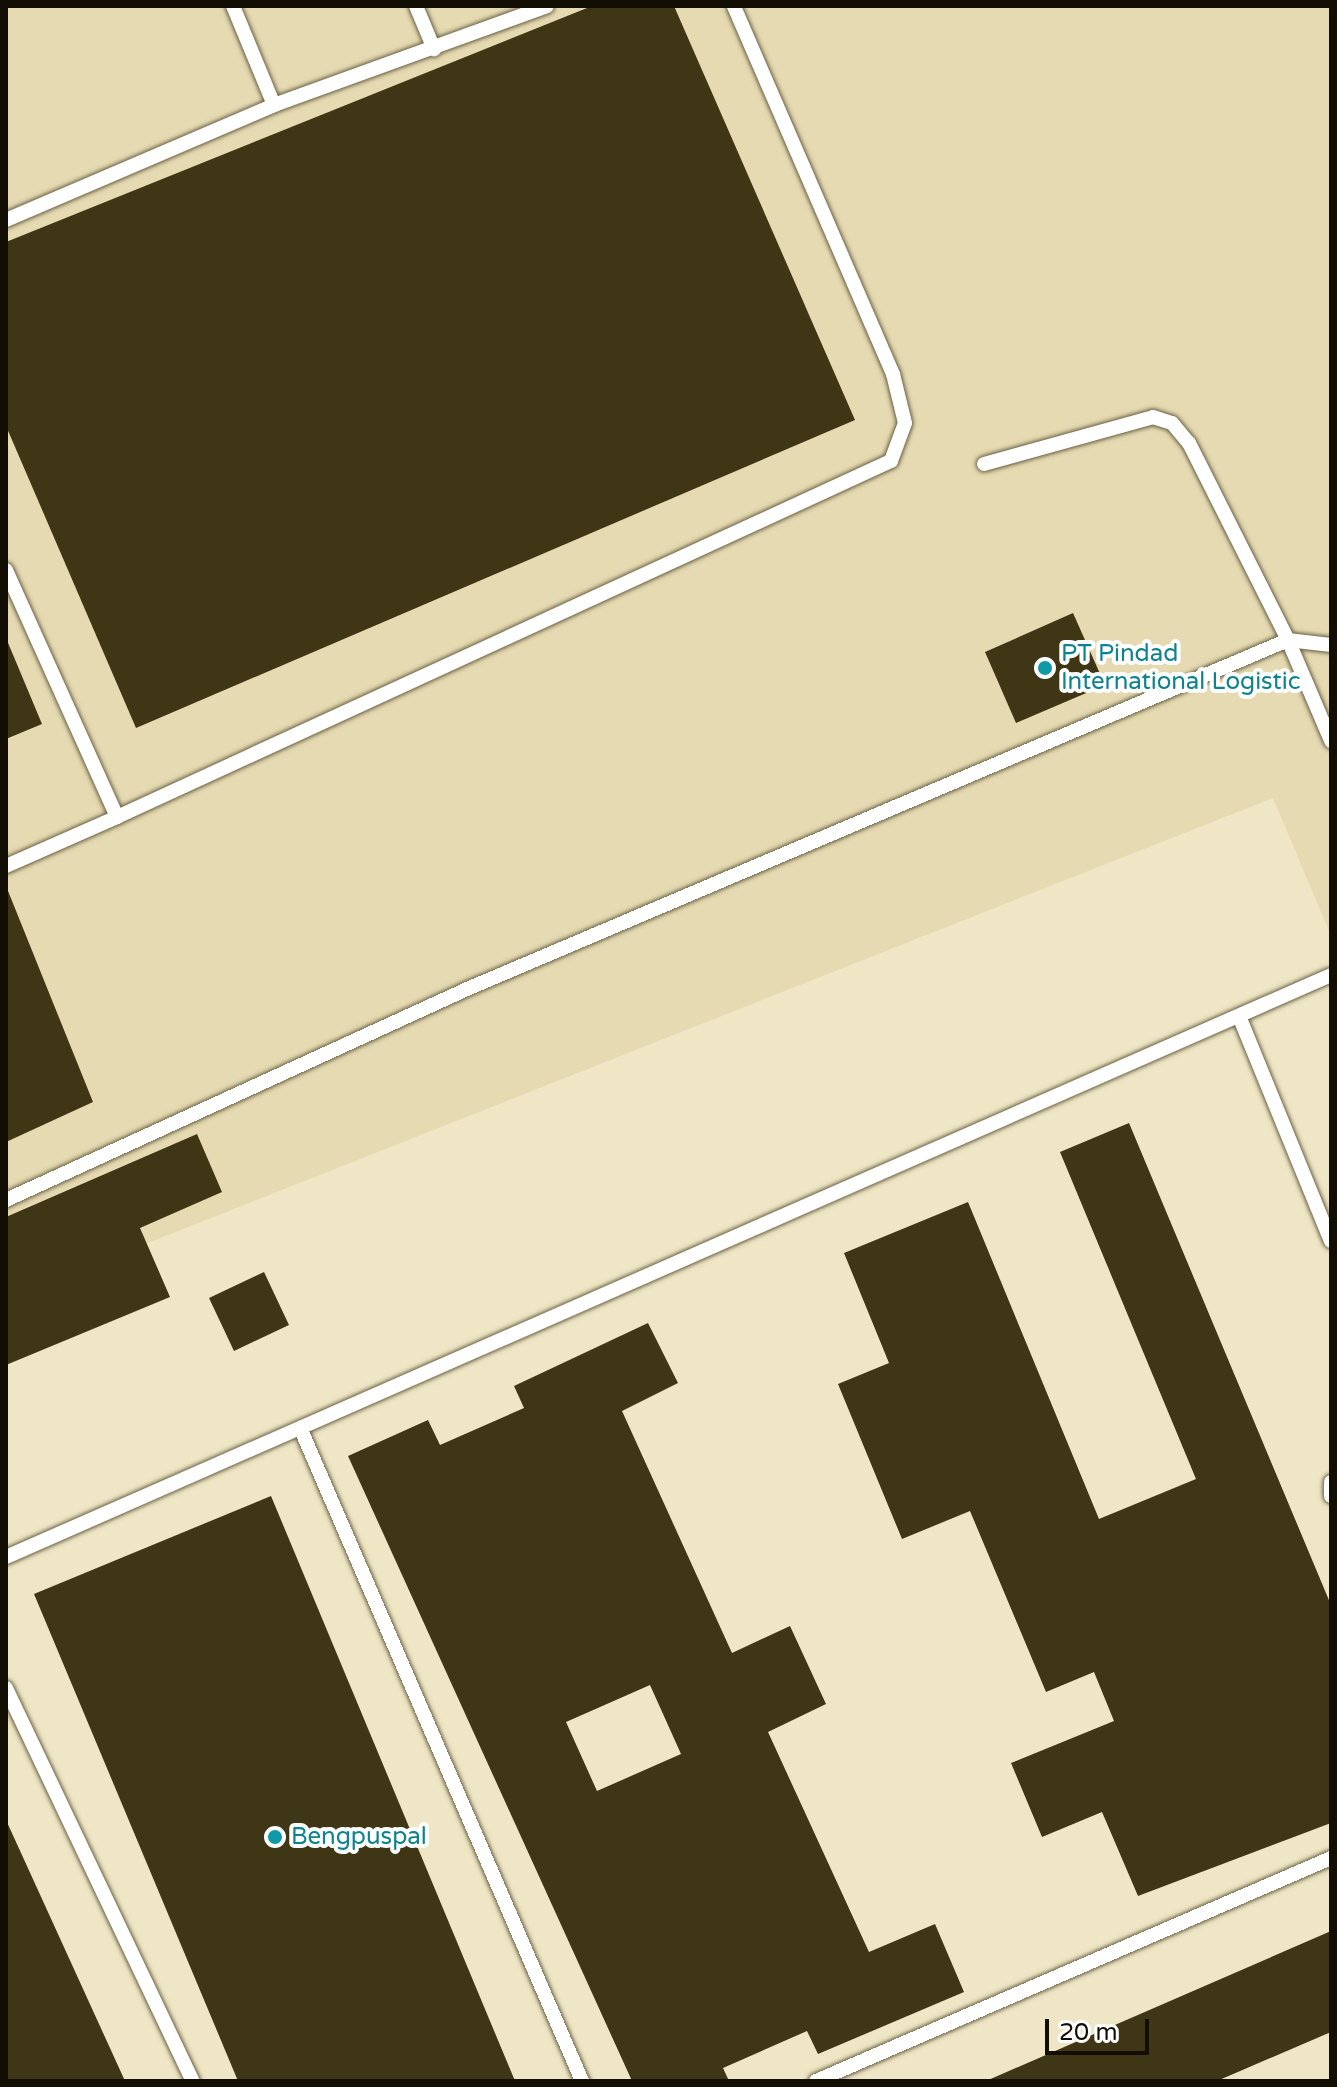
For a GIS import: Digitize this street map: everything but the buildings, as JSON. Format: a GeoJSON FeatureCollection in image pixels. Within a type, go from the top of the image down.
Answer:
{"type":"FeatureCollection","features":[{"type":"Feature","properties":{"kind":"lane"},"geometry":{"type":"LineString","coordinates":[[233,6],[274,105]]}},
{"type":"Feature","properties":{"kind":"lane"},"geometry":{"type":"LineString","coordinates":[[416,6],[434,49]]}},
{"type":"Feature","properties":{"kind":"lane"},"geometry":{"type":"LineString","coordinates":[[6,220],[274,105],[547,6]]}},
{"type":"Feature","properties":{"kind":"lane"},"geometry":{"type":"LineString","coordinates":[[6,866],[891,461],[905,423],[893,374],[734,6]]}},
{"type":"Feature","properties":{"kind":"lane"},"geometry":{"type":"LineString","coordinates":[[984,464],[1153,417],[1172,423],[1189,443],[1288,640],[1331,741]]}},
{"type":"Feature","properties":{"kind":"lane"},"geometry":{"type":"LineString","coordinates":[[6,570],[117,817]]}},
{"type":"Feature","properties":{"kind":"lane"},"geometry":{"type":"LineString","coordinates":[[6,1200],[467,989],[1288,640],[1331,645]]}},
{"type":"Feature","properties":{"kind":"lane"},"geometry":{"type":"LineString","coordinates":[[6,1557],[302,1432],[1331,975]]}},
{"type":"Feature","properties":{"kind":"lane"},"geometry":{"type":"LineString","coordinates":[[1239,1016],[1331,1241]]}},
{"type":"Feature","properties":{"kind":"lane"},"geometry":{"type":"LineString","coordinates":[[302,1432],[582,2081]]}},
{"type":"Feature","properties":{"kind":"lane"},"geometry":{"type":"LineString","coordinates":[[1331,1482],[1331,1496]]}},
{"type":"Feature","properties":{"kind":"lane"},"geometry":{"type":"LineString","coordinates":[[6,1688],[193,2081]]}},
{"type":"Feature","properties":{"kind":"lane"},"geometry":{"type":"LineString","coordinates":[[816,2081],[1331,1858]]}},
{"type":"Feature","properties":{"kind":"shaded area"},"geometry":{"type":"Polygon","coordinates":[[[6,6],[1331,6],[1331,936],[1273,798],[6,1299],[6,6]]]}},
{"type":"Feature","properties":{"kind":"place","name":"PT Pindad International Logistic"},"geometry":{"type":"Point","coordinates":[1045,668]}},
{"type":"Feature","properties":{"kind":"place","name":"Bengpuspal"},"geometry":{"type":"Point","coordinates":[275,1837]}}]}
